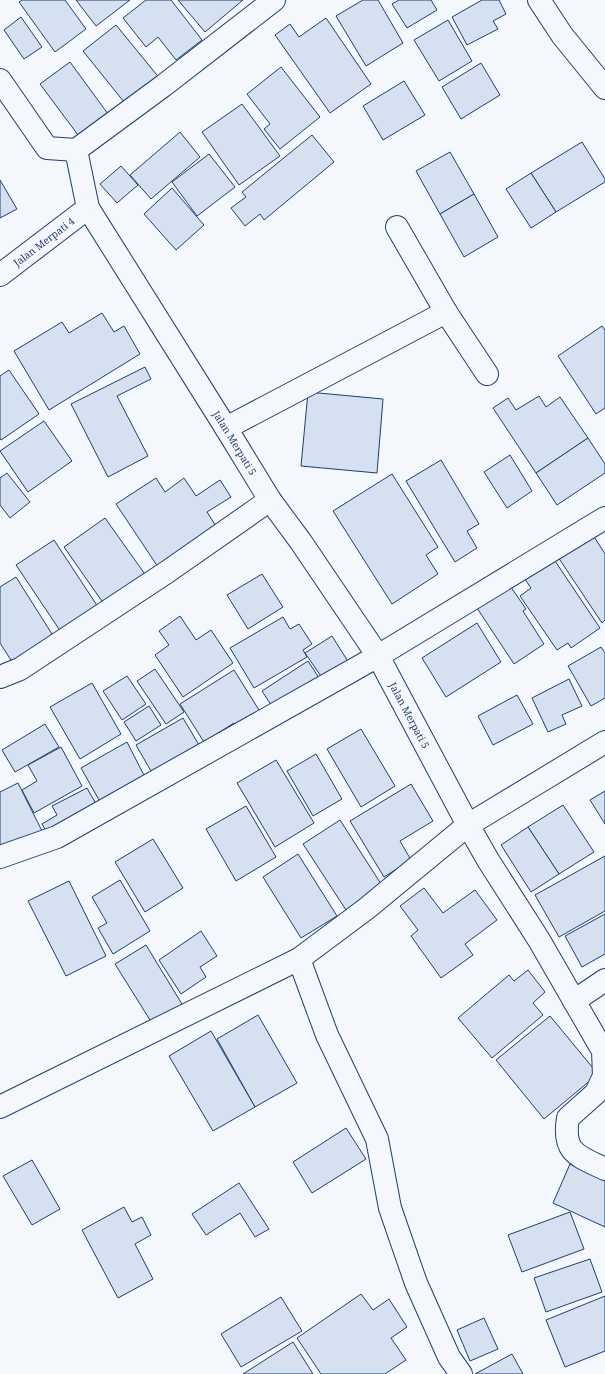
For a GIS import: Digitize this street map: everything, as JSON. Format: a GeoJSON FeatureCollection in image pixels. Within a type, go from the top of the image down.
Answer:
{"type":"FeatureCollection","features":[{"type":"Feature","properties":{"kind":"street"},"geometry":{"type":"LineString","coordinates":[[0,80],[47,148],[76,150],[163,86],[274,0]]}},
{"type":"Feature","properties":{"kind":"street"},"geometry":{"type":"LineString","coordinates":[[539,0],[562,35],[605,88]]}},
{"type":"Feature","properties":{"kind":"street","name":"Jalan Merpati 5"},"geometry":{"type":"LineString","coordinates":[[76,150],[88,208],[270,500],[301,542],[378,656],[488,860],[539,940],[604,1051],[604,1076],[596,1094],[568,1118],[566,1131],[568,1145],[578,1156],[605,1169]]}},
{"type":"Feature","properties":{"kind":"street","name":"Jalan Merpati 4"},"geometry":{"type":"LineString","coordinates":[[0,275],[88,208]]}},
{"type":"Feature","properties":{"kind":"street"},"geometry":{"type":"LineString","coordinates":[[397,227],[446,312],[486,374]]}},
{"type":"Feature","properties":{"kind":"street"},"geometry":{"type":"LineString","coordinates":[[226,428],[446,312]]}},
{"type":"Feature","properties":{"kind":"street"},"geometry":{"type":"LineString","coordinates":[[0,677],[20,670],[167,572],[270,500]]}},
{"type":"Feature","properties":{"kind":"street"},"geometry":{"type":"LineString","coordinates":[[0,857],[57,837],[378,656],[605,518]]}},
{"type":"Feature","properties":{"kind":"street"},"geometry":{"type":"LineString","coordinates":[[0,1107],[299,959],[366,909],[468,824],[605,742]]}},
{"type":"Feature","properties":{"kind":"street"},"geometry":{"type":"LineString","coordinates":[[299,959],[327,1035],[377,1139],[390,1208],[416,1283],[449,1357],[461,1374]]}},
{"type":"Feature","properties":{"kind":"street"},"geometry":{"type":"LineString","coordinates":[[574,1001],[605,980]]}},
{"type":"Feature","properties":{"kind":"building"},"geometry":{"type":"Polygon","coordinates":[[[22,0],[65,0],[86,29],[55,52],[19,2],[22,0]]]}},
{"type":"Feature","properties":{"kind":"building"},"geometry":{"type":"Polygon","coordinates":[[[76,0],[130,0],[96,26],[76,0]]]}},
{"type":"Feature","properties":{"kind":"building"},"geometry":{"type":"Polygon","coordinates":[[[146,0],[171,0],[202,40],[176,60],[158,37],[146,47],[123,18],[146,0]]]}},
{"type":"Feature","properties":{"kind":"building"},"geometry":{"type":"Polygon","coordinates":[[[178,0],[243,0],[205,32],[178,0]]]}},
{"type":"Feature","properties":{"kind":"building"},"geometry":{"type":"Polygon","coordinates":[[[363,0],[378,0],[403,43],[366,66],[336,16],[363,0]]]}},
{"type":"Feature","properties":{"kind":"building"},"geometry":{"type":"Polygon","coordinates":[[[399,0],[431,0],[437,10],[407,28],[392,4],[399,0]]]}},
{"type":"Feature","properties":{"kind":"building"},"geometry":{"type":"Polygon","coordinates":[[[482,0],[499,0],[506,14],[493,21],[498,29],[467,45],[452,17],[482,0]]]}},
{"type":"Feature","properties":{"kind":"building"},"geometry":{"type":"Polygon","coordinates":[[[21,17],[42,47],[24,59],[4,30],[21,17]]]}},
{"type":"Feature","properties":{"kind":"building"},"geometry":{"type":"Polygon","coordinates":[[[326,18],[371,84],[330,113],[275,35],[290,24],[299,37],[326,18]]]}},
{"type":"Feature","properties":{"kind":"building"},"geometry":{"type":"Polygon","coordinates":[[[448,20],[472,61],[439,81],[414,40],[448,20]]]}},
{"type":"Feature","properties":{"kind":"building"},"geometry":{"type":"Polygon","coordinates":[[[116,25],[161,80],[128,107],[83,51],[116,25]]]}},
{"type":"Feature","properties":{"kind":"building"},"geometry":{"type":"Polygon","coordinates":[[[70,62],[111,118],[81,139],[40,84],[70,62]]]}},
{"type":"Feature","properties":{"kind":"building"},"geometry":{"type":"Polygon","coordinates":[[[481,63],[500,95],[461,119],[442,87],[481,63]]]}},
{"type":"Feature","properties":{"kind":"building"},"geometry":{"type":"Polygon","coordinates":[[[281,67],[320,117],[280,149],[264,129],[270,124],[247,94],[281,67]]]}},
{"type":"Feature","properties":{"kind":"building"},"geometry":{"type":"Polygon","coordinates":[[[404,81],[425,115],[383,140],[363,106],[404,81]]]}},
{"type":"Feature","properties":{"kind":"building"},"geometry":{"type":"Polygon","coordinates":[[[242,104],[280,156],[239,185],[202,132],[242,104]]]}},
{"type":"Feature","properties":{"kind":"building"},"geometry":{"type":"Polygon","coordinates":[[[180,132],[200,157],[151,199],[130,175],[180,132]]]}},
{"type":"Feature","properties":{"kind":"building"},"geometry":{"type":"Polygon","coordinates":[[[312,135],[334,162],[264,220],[260,214],[245,226],[231,208],[246,197],[242,192],[312,135]]]}},
{"type":"Feature","properties":{"kind":"building"},"geometry":{"type":"Polygon","coordinates":[[[582,142],[605,179],[605,182],[556,212],[531,173],[582,142]]]}},
{"type":"Feature","properties":{"kind":"building"},"geometry":{"type":"Polygon","coordinates":[[[450,152],[474,194],[440,214],[416,171],[450,152]]]}},
{"type":"Feature","properties":{"kind":"building"},"geometry":{"type":"Polygon","coordinates":[[[209,154],[235,187],[197,216],[172,182],[209,154]]]}},
{"type":"Feature","properties":{"kind":"building"},"geometry":{"type":"Polygon","coordinates":[[[121,166],[138,185],[117,203],[100,184],[121,166]]]}},
{"type":"Feature","properties":{"kind":"building"},"geometry":{"type":"Polygon","coordinates":[[[531,173],[556,212],[531,228],[506,189],[531,173]]]}},
{"type":"Feature","properties":{"kind":"building"},"geometry":{"type":"Polygon","coordinates":[[[0,180],[17,209],[0,218],[0,180]]]}},
{"type":"Feature","properties":{"kind":"building"},"geometry":{"type":"Polygon","coordinates":[[[172,188],[204,225],[176,250],[144,214],[172,188]]]}},
{"type":"Feature","properties":{"kind":"building"},"geometry":{"type":"Polygon","coordinates":[[[474,194],[498,237],[464,257],[440,214],[474,194]]]}},
{"type":"Feature","properties":{"kind":"building"},"geometry":{"type":"Polygon","coordinates":[[[102,313],[114,332],[124,326],[140,354],[49,410],[14,351],[62,322],[69,333],[102,313]]]}},
{"type":"Feature","properties":{"kind":"building"},"geometry":{"type":"Polygon","coordinates":[[[602,326],[605,330],[605,408],[596,414],[558,356],[602,326]]]}},
{"type":"Feature","properties":{"kind":"building"},"geometry":{"type":"Polygon","coordinates":[[[145,367],[151,379],[117,396],[148,456],[108,477],[71,404],[145,367]]]}},
{"type":"Feature","properties":{"kind":"building"},"geometry":{"type":"Polygon","coordinates":[[[9,370],[39,414],[1,440],[0,376],[9,370]]]}},
{"type":"Feature","properties":{"kind":"building"},"geometry":{"type":"Polygon","coordinates":[[[308,392],[383,399],[377,473],[301,466],[308,392]]]}},
{"type":"Feature","properties":{"kind":"building"},"geometry":{"type":"Polygon","coordinates":[[[539,396],[546,407],[560,397],[588,438],[536,473],[493,408],[508,398],[516,410],[539,396]]]}},
{"type":"Feature","properties":{"kind":"building"},"geometry":{"type":"Polygon","coordinates":[[[44,421],[72,461],[28,492],[0,451],[44,421]]]}},
{"type":"Feature","properties":{"kind":"building"},"geometry":{"type":"Polygon","coordinates":[[[588,438],[605,464],[605,473],[557,505],[536,473],[588,438]]]}},
{"type":"Feature","properties":{"kind":"building"},"geometry":{"type":"Polygon","coordinates":[[[510,455],[532,491],[507,508],[484,472],[510,455]]]}},
{"type":"Feature","properties":{"kind":"building"},"geometry":{"type":"Polygon","coordinates":[[[441,460],[479,524],[467,531],[477,548],[455,562],[406,481],[441,460]]]}},
{"type":"Feature","properties":{"kind":"building"},"geometry":{"type":"Polygon","coordinates":[[[7,473],[30,502],[10,518],[0,505],[0,478],[7,473]]]}},
{"type":"Feature","properties":{"kind":"building"},"geometry":{"type":"Polygon","coordinates":[[[392,474],[438,547],[426,555],[438,574],[392,604],[333,511],[392,474]]]}},
{"type":"Feature","properties":{"kind":"building"},"geometry":{"type":"Polygon","coordinates":[[[156,478],[165,492],[184,478],[196,496],[220,480],[231,497],[207,512],[221,534],[162,573],[116,504],[156,478]]]}},
{"type":"Feature","properties":{"kind":"building"},"geometry":{"type":"Polygon","coordinates":[[[105,518],[147,577],[106,607],[64,547],[105,518]]]}},
{"type":"Feature","properties":{"kind":"building"},"geometry":{"type":"Polygon","coordinates":[[[593,535],[605,554],[605,620],[602,623],[558,557],[593,535]]]}},
{"type":"Feature","properties":{"kind":"building"},"geometry":{"type":"Polygon","coordinates":[[[54,540],[100,610],[63,635],[16,565],[54,540]]]}},
{"type":"Feature","properties":{"kind":"building"},"geometry":{"type":"Polygon","coordinates":[[[549,552],[600,628],[571,648],[568,643],[557,650],[520,596],[531,588],[520,572],[549,552]]]}},
{"type":"Feature","properties":{"kind":"building"},"geometry":{"type":"Polygon","coordinates":[[[262,574],[283,607],[248,629],[227,595],[262,574]]]}},
{"type":"Feature","properties":{"kind":"building"},"geometry":{"type":"Polygon","coordinates":[[[16,577],[57,642],[16,668],[0,643],[0,587],[16,577]]]}},
{"type":"Feature","properties":{"kind":"building"},"geometry":{"type":"Polygon","coordinates":[[[506,580],[526,609],[523,611],[544,644],[514,664],[473,602],[506,580]]]}},
{"type":"Feature","properties":{"kind":"building"},"geometry":{"type":"Polygon","coordinates":[[[180,616],[196,640],[211,630],[233,663],[183,697],[155,655],[169,645],[159,631],[180,616]]]}},
{"type":"Feature","properties":{"kind":"building"},"geometry":{"type":"Polygon","coordinates":[[[283,617],[290,629],[299,624],[312,644],[303,650],[307,657],[254,688],[230,648],[283,617]]]}},
{"type":"Feature","properties":{"kind":"building"},"geometry":{"type":"Polygon","coordinates":[[[477,623],[501,662],[446,697],[422,658],[477,623]]]}},
{"type":"Feature","properties":{"kind":"building"},"geometry":{"type":"Polygon","coordinates":[[[332,636],[349,663],[323,679],[305,653],[332,636]]]}},
{"type":"Feature","properties":{"kind":"building"},"geometry":{"type":"Polygon","coordinates":[[[601,647],[605,653],[605,698],[591,706],[568,666],[601,647]]]}},
{"type":"Feature","properties":{"kind":"building"},"geometry":{"type":"Polygon","coordinates":[[[308,661],[321,681],[275,711],[262,691],[308,661]]]}},
{"type":"Feature","properties":{"kind":"building"},"geometry":{"type":"Polygon","coordinates":[[[155,669],[184,712],[166,724],[137,681],[155,669]]]}},
{"type":"Feature","properties":{"kind":"building"},"geometry":{"type":"Polygon","coordinates":[[[234,670],[264,718],[240,733],[234,723],[204,742],[180,704],[234,670]]]}},
{"type":"Feature","properties":{"kind":"building"},"geometry":{"type":"Polygon","coordinates":[[[127,676],[146,704],[122,720],[103,691],[127,676]]]}},
{"type":"Feature","properties":{"kind":"building"},"geometry":{"type":"Polygon","coordinates":[[[569,679],[582,706],[562,715],[566,724],[548,732],[532,698],[569,679]]]}},
{"type":"Feature","properties":{"kind":"building"},"geometry":{"type":"Polygon","coordinates":[[[92,683],[121,734],[80,759],[50,707],[92,683]]]}},
{"type":"Feature","properties":{"kind":"building"},"geometry":{"type":"Polygon","coordinates":[[[517,695],[533,724],[493,745],[478,716],[517,695]]]}},
{"type":"Feature","properties":{"kind":"building"},"geometry":{"type":"Polygon","coordinates":[[[149,706],[161,725],[136,741],[124,722],[149,706]]]}},
{"type":"Feature","properties":{"kind":"building"},"geometry":{"type":"Polygon","coordinates":[[[183,718],[202,750],[155,778],[136,745],[183,718]]]}},
{"type":"Feature","properties":{"kind":"building"},"geometry":{"type":"Polygon","coordinates":[[[45,724],[59,747],[15,772],[2,750],[45,724]]]}},
{"type":"Feature","properties":{"kind":"building"},"geometry":{"type":"Polygon","coordinates":[[[361,729],[395,786],[361,807],[327,749],[361,729]]]}},
{"type":"Feature","properties":{"kind":"building"},"geometry":{"type":"Polygon","coordinates":[[[127,742],[148,783],[103,807],[81,768],[127,742]]]}},
{"type":"Feature","properties":{"kind":"building"},"geometry":{"type":"Polygon","coordinates":[[[61,747],[82,786],[34,813],[22,790],[37,781],[28,765],[61,747]]]}},
{"type":"Feature","properties":{"kind":"building"},"geometry":{"type":"Polygon","coordinates":[[[316,754],[342,799],[313,816],[287,771],[316,754]]]}},
{"type":"Feature","properties":{"kind":"building"},"geometry":{"type":"Polygon","coordinates":[[[276,760],[314,823],[275,847],[237,783],[276,760]]]}},
{"type":"Feature","properties":{"kind":"building"},"geometry":{"type":"Polygon","coordinates":[[[18,783],[44,835],[5,854],[0,845],[0,792],[18,783]]]}},
{"type":"Feature","properties":{"kind":"building"},"geometry":{"type":"Polygon","coordinates":[[[411,784],[433,821],[400,841],[411,860],[384,877],[350,821],[411,784]]]}},
{"type":"Feature","properties":{"kind":"building"},"geometry":{"type":"Polygon","coordinates":[[[87,788],[100,811],[50,838],[42,824],[57,815],[52,806],[87,788]]]}},
{"type":"Feature","properties":{"kind":"building"},"geometry":{"type":"Polygon","coordinates":[[[605,791],[605,824],[590,800],[605,791]]]}},
{"type":"Feature","properties":{"kind":"building"},"geometry":{"type":"Polygon","coordinates":[[[563,805],[594,852],[559,874],[528,827],[563,805]]]}},
{"type":"Feature","properties":{"kind":"building"},"geometry":{"type":"Polygon","coordinates":[[[246,806],[276,857],[236,881],[206,829],[246,806]]]}},
{"type":"Feature","properties":{"kind":"building"},"geometry":{"type":"Polygon","coordinates":[[[340,820],[383,887],[346,910],[303,844],[340,820]]]}},
{"type":"Feature","properties":{"kind":"building"},"geometry":{"type":"Polygon","coordinates":[[[528,827],[559,874],[531,892],[501,845],[528,827]]]}},
{"type":"Feature","properties":{"kind":"building"},"geometry":{"type":"Polygon","coordinates":[[[153,839],[183,888],[145,912],[115,862],[153,839]]]}},
{"type":"Feature","properties":{"kind":"building"},"geometry":{"type":"Polygon","coordinates":[[[298,854],[337,916],[301,938],[263,877],[298,854]]]}},
{"type":"Feature","properties":{"kind":"building"},"geometry":{"type":"Polygon","coordinates":[[[605,856],[605,911],[559,937],[535,895],[605,856]]]}},
{"type":"Feature","properties":{"kind":"building"},"geometry":{"type":"Polygon","coordinates":[[[120,880],[150,931],[113,954],[98,928],[107,923],[92,897],[120,880]]]}},
{"type":"Feature","properties":{"kind":"building"},"geometry":{"type":"Polygon","coordinates":[[[69,881],[106,956],[66,976],[28,901],[69,881]]]}},
{"type":"Feature","properties":{"kind":"building"},"geometry":{"type":"Polygon","coordinates":[[[424,888],[443,913],[475,890],[497,920],[465,944],[473,955],[441,978],[411,936],[418,930],[400,906],[424,888]]]}},
{"type":"Feature","properties":{"kind":"building"},"geometry":{"type":"Polygon","coordinates":[[[605,914],[605,954],[582,967],[565,936],[605,914]]]}},
{"type":"Feature","properties":{"kind":"building"},"geometry":{"type":"Polygon","coordinates":[[[201,931],[217,956],[200,967],[206,977],[181,994],[159,960],[201,931]]]}},
{"type":"Feature","properties":{"kind":"building"},"geometry":{"type":"Polygon","coordinates":[[[146,945],[185,1009],[155,1028],[115,964],[146,945]]]}},
{"type":"Feature","properties":{"kind":"building"},"geometry":{"type":"Polygon","coordinates":[[[528,970],[545,992],[533,1003],[543,1015],[492,1058],[458,1018],[509,975],[514,981],[528,970]]]}},
{"type":"Feature","properties":{"kind":"building"},"geometry":{"type":"Polygon","coordinates":[[[258,1015],[297,1083],[255,1107],[217,1039],[258,1015]]]}},
{"type":"Feature","properties":{"kind":"building"},"geometry":{"type":"Polygon","coordinates":[[[550,1016],[598,1074],[544,1119],[496,1060],[550,1016]]]}},
{"type":"Feature","properties":{"kind":"building"},"geometry":{"type":"Polygon","coordinates":[[[211,1031],[255,1107],[213,1131],[169,1056],[211,1031]]]}},
{"type":"Feature","properties":{"kind":"building"},"geometry":{"type":"Polygon","coordinates":[[[346,1128],[366,1159],[312,1193],[293,1162],[346,1128]]]}},
{"type":"Feature","properties":{"kind":"building"},"geometry":{"type":"Polygon","coordinates":[[[32,1160],[60,1209],[32,1225],[3,1176],[32,1160]]]}},
{"type":"Feature","properties":{"kind":"building"},"geometry":{"type":"Polygon","coordinates":[[[570,1164],[605,1180],[605,1227],[553,1203],[570,1164]]]}},
{"type":"Feature","properties":{"kind":"building"},"geometry":{"type":"Polygon","coordinates":[[[239,1183],[269,1229],[255,1237],[240,1213],[206,1235],[192,1214],[239,1183]]]}},
{"type":"Feature","properties":{"kind":"building"},"geometry":{"type":"Polygon","coordinates":[[[124,1207],[132,1222],[142,1217],[151,1235],[135,1244],[153,1279],[118,1298],[82,1230],[124,1207]]]}},
{"type":"Feature","properties":{"kind":"building"},"geometry":{"type":"Polygon","coordinates":[[[570,1212],[584,1249],[522,1272],[508,1235],[570,1212]]]}},
{"type":"Feature","properties":{"kind":"building"},"geometry":{"type":"Polygon","coordinates":[[[590,1259],[602,1292],[546,1312],[534,1278],[590,1259]]]}},
{"type":"Feature","properties":{"kind":"building"},"geometry":{"type":"Polygon","coordinates":[[[361,1294],[373,1310],[389,1299],[407,1327],[391,1338],[406,1360],[385,1374],[321,1374],[297,1338],[361,1294]]]}},
{"type":"Feature","properties":{"kind":"building"},"geometry":{"type":"Polygon","coordinates":[[[605,1296],[605,1351],[565,1367],[546,1320],[605,1296]]]}},
{"type":"Feature","properties":{"kind":"building"},"geometry":{"type":"Polygon","coordinates":[[[281,1297],[302,1331],[241,1367],[221,1334],[281,1297]]]}},
{"type":"Feature","properties":{"kind":"building"},"geometry":{"type":"Polygon","coordinates":[[[484,1318],[498,1349],[470,1361],[457,1330],[484,1318]]]}},
{"type":"Feature","properties":{"kind":"building"},"geometry":{"type":"Polygon","coordinates":[[[293,1342],[313,1374],[243,1374],[293,1342]]]}},
{"type":"Feature","properties":{"kind":"building"},"geometry":{"type":"Polygon","coordinates":[[[512,1354],[523,1374],[475,1374],[512,1354]]]}}]}
